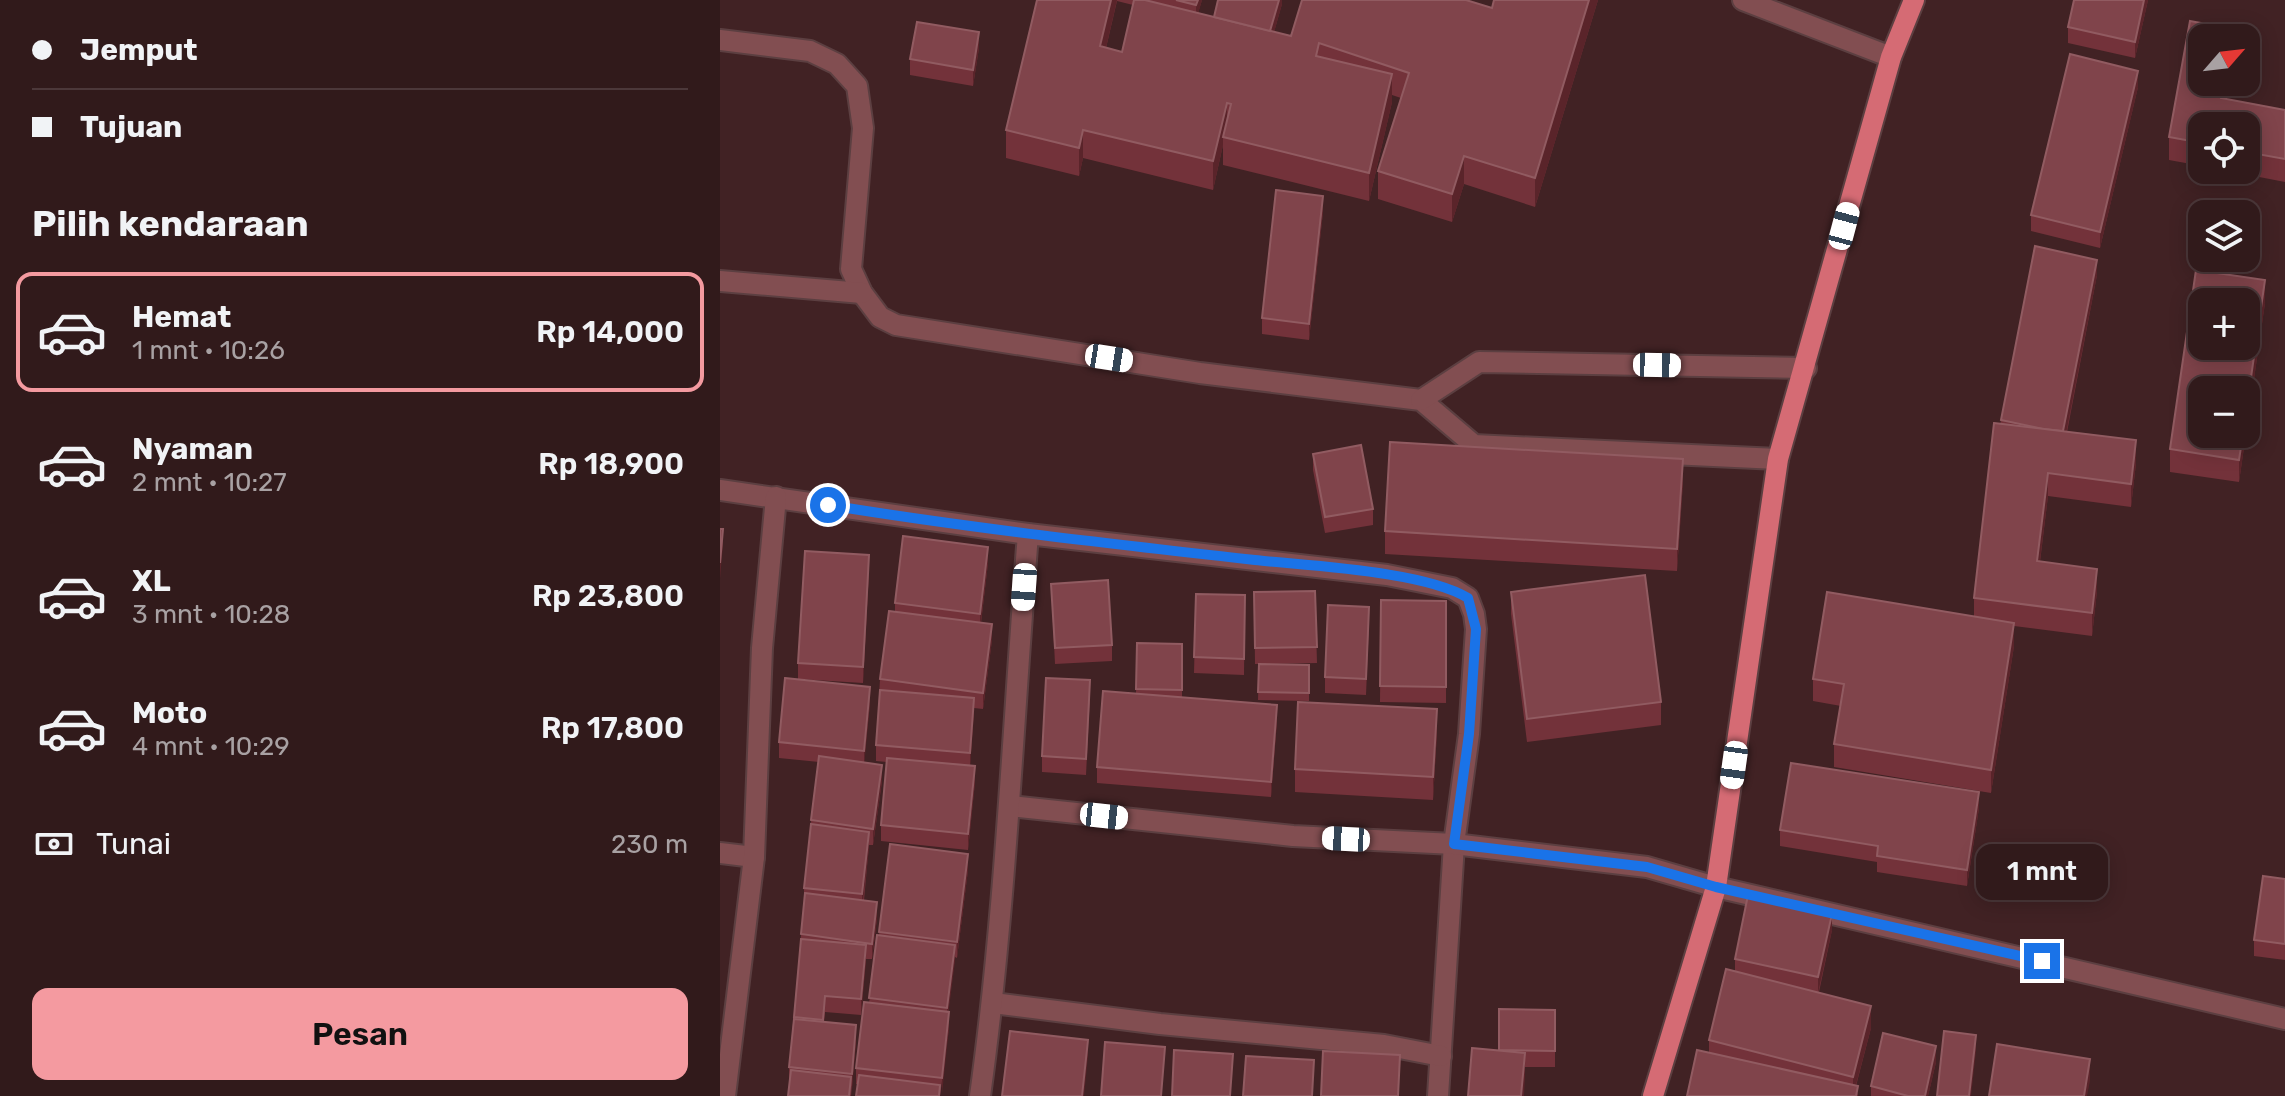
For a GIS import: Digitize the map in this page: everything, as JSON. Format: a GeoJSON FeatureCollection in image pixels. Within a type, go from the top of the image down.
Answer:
{"type":"FeatureCollection","features":[{"type":"Feature","properties":{"kind":"main road"},"geometry":{"type":"LineString","coordinates":[[1653,1096],[1716,887],[1778,459],[1891,57],[1914,0]]}},
{"type":"Feature","properties":{"kind":"street"},"geometry":{"type":"LineString","coordinates":[[1743,0],[1891,57]]}},
{"type":"Feature","properties":{"kind":"street"},"geometry":{"type":"LineString","coordinates":[[720,40],[810,51],[837,64],[857,86],[863,128],[851,269],[862,293],[880,317],[896,325],[1200,373],[1421,400],[1474,445],[1778,459]]}},
{"type":"Feature","properties":{"kind":"street"},"geometry":{"type":"LineString","coordinates":[[720,281],[862,293]]}},
{"type":"Feature","properties":{"kind":"street"},"geometry":{"type":"LineString","coordinates":[[1421,400],[1479,362],[1806,368]]}},
{"type":"Feature","properties":{"kind":"street"},"geometry":{"type":"LineString","coordinates":[[720,490],[1028,534],[1387,575],[1452,588],[1468,598],[1476,629],[1469,734],[1454,844],[1438,1096]]}},
{"type":"Feature","properties":{"kind":"street"},"geometry":{"type":"LineString","coordinates":[[725,1096],[754,857],[762,648],[776,497]]}},
{"type":"Feature","properties":{"kind":"street"},"geometry":{"type":"LineString","coordinates":[[980,1096],[993,1003],[1010,806],[1028,534]]}},
{"type":"Feature","properties":{"kind":"street"},"geometry":{"type":"LineString","coordinates":[[1010,806],[1293,836],[1454,844],[1647,867],[1716,887],[2285,1019]]}},
{"type":"Feature","properties":{"kind":"street"},"geometry":{"type":"LineString","coordinates":[[720,853],[754,857]]}},
{"type":"Feature","properties":{"kind":"street"},"geometry":{"type":"LineString","coordinates":[[993,1003],[1160,1024],[1384,1045],[1441,1056]]}},
{"type":"Feature","properties":{"kind":"building"},"geometry":{"type":"Polygon","coordinates":[[[1037,0],[1111,0],[1100,46],[1122,52],[1134,0],[1145,0],[1291,36],[1302,0],[1466,0],[1492,8],[1494,0],[1589,0],[1535,178],[1464,156],[1452,194],[1378,171],[1409,73],[1319,43],[1316,56],[1392,74],[1369,173],[1223,137],[1231,104],[1227,103],[1213,161],[1083,130],[1079,148],[1006,130],[1037,0]]]}},
{"type":"Feature","properties":{"kind":"building"},"geometry":{"type":"Polygon","coordinates":[[[1176,0],[1198,0],[1196,5],[1176,0]]]}},
{"type":"Feature","properties":{"kind":"building"},"geometry":{"type":"Polygon","coordinates":[[[1218,0],[1279,0],[1270,31],[1214,17],[1218,0]]]}},
{"type":"Feature","properties":{"kind":"building"},"geometry":{"type":"Polygon","coordinates":[[[2074,0],[2144,0],[2135,42],[2068,27],[2074,0]]]}},
{"type":"Feature","properties":{"kind":"building"},"geometry":{"type":"Polygon","coordinates":[[[917,22],[979,32],[973,70],[910,59],[917,22]]]}},
{"type":"Feature","properties":{"kind":"building"},"geometry":{"type":"Polygon","coordinates":[[[2188,32],[2188,96],[2221,96],[2285,110],[2285,159],[2260,155],[2260,112],[2188,112],[2188,140],[2169,137],[2188,32]]]}},
{"type":"Feature","properties":{"kind":"building"},"geometry":{"type":"Polygon","coordinates":[[[2070,54],[2138,71],[2100,232],[2031,215],[2070,54]]]}},
{"type":"Feature","properties":{"kind":"building"},"geometry":{"type":"Polygon","coordinates":[[[1276,190],[1323,196],[1309,324],[1262,318],[1276,190]]]}},
{"type":"Feature","properties":{"kind":"building"},"geometry":{"type":"Polygon","coordinates":[[[2035,246],[2097,260],[2063,431],[2001,420],[2035,246]]]}},
{"type":"Feature","properties":{"kind":"building"},"geometry":{"type":"Polygon","coordinates":[[[2196,272],[2265,280],[2260,315],[2260,288],[2193,288],[2196,272]]]}},
{"type":"Feature","properties":{"kind":"building"},"geometry":{"type":"Polygon","coordinates":[[[2188,325],[2188,360],[2253,360],[2251,376],[2188,376],[2188,448],[2241,448],[2239,460],[2170,449],[2188,325]]]}},
{"type":"Feature","properties":{"kind":"building"},"geometry":{"type":"Polygon","coordinates":[[[1994,423],[2136,440],[2131,484],[2048,473],[2037,561],[2097,569],[2092,613],[1974,598],[1994,423]]]}},
{"type":"Feature","properties":{"kind":"building"},"geometry":{"type":"Polygon","coordinates":[[[1390,442],[1683,459],[1677,549],[1385,531],[1390,442]]]}},
{"type":"Feature","properties":{"kind":"building"},"geometry":{"type":"Polygon","coordinates":[[[1361,445],[1373,509],[1325,517],[1313,454],[1361,445]]]}},
{"type":"Feature","properties":{"kind":"building"},"geometry":{"type":"Polygon","coordinates":[[[720,529],[723,529],[720,563],[720,529]]]}},
{"type":"Feature","properties":{"kind":"building"},"geometry":{"type":"Polygon","coordinates":[[[903,536],[988,547],[980,614],[895,603],[903,536]]]}},
{"type":"Feature","properties":{"kind":"building"},"geometry":{"type":"Polygon","coordinates":[[[805,551],[869,555],[863,667],[798,663],[805,551]]]}},
{"type":"Feature","properties":{"kind":"building"},"geometry":{"type":"Polygon","coordinates":[[[1645,575],[1661,702],[1527,719],[1511,592],[1645,575]]]}},
{"type":"Feature","properties":{"kind":"building"},"geometry":{"type":"Polygon","coordinates":[[[1108,580],[1112,645],[1055,648],[1051,584],[1108,580]]]}},
{"type":"Feature","properties":{"kind":"building"},"geometry":{"type":"Polygon","coordinates":[[[1315,591],[1317,647],[1255,648],[1254,592],[1315,591]]]}},
{"type":"Feature","properties":{"kind":"building"},"geometry":{"type":"Polygon","coordinates":[[[1827,592],[2014,623],[1991,770],[1834,744],[1844,684],[1813,679],[1827,592]]]}},
{"type":"Feature","properties":{"kind":"building"},"geometry":{"type":"Polygon","coordinates":[[[1196,594],[1245,595],[1244,659],[1194,657],[1196,594]]]}},
{"type":"Feature","properties":{"kind":"building"},"geometry":{"type":"Polygon","coordinates":[[[1381,600],[1446,601],[1446,687],[1380,686],[1381,600]]]}},
{"type":"Feature","properties":{"kind":"building"},"geometry":{"type":"Polygon","coordinates":[[[1328,605],[1369,607],[1366,679],[1325,677],[1328,605]]]}},
{"type":"Feature","properties":{"kind":"building"},"geometry":{"type":"Polygon","coordinates":[[[889,611],[992,624],[983,693],[880,679],[889,611]]]}},
{"type":"Feature","properties":{"kind":"building"},"geometry":{"type":"Polygon","coordinates":[[[1137,643],[1182,644],[1182,690],[1136,689],[1137,643]]]}},
{"type":"Feature","properties":{"kind":"building"},"geometry":{"type":"Polygon","coordinates":[[[1259,664],[1309,665],[1309,693],[1258,692],[1259,664]]]}},
{"type":"Feature","properties":{"kind":"building"},"geometry":{"type":"Polygon","coordinates":[[[785,678],[870,687],[864,751],[779,742],[785,678]]]}},
{"type":"Feature","properties":{"kind":"building"},"geometry":{"type":"Polygon","coordinates":[[[1046,678],[1090,680],[1086,759],[1042,756],[1046,678]]]}},
{"type":"Feature","properties":{"kind":"building"},"geometry":{"type":"Polygon","coordinates":[[[880,690],[974,698],[970,753],[876,745],[880,690]]]}},
{"type":"Feature","properties":{"kind":"building"},"geometry":{"type":"Polygon","coordinates":[[[1103,691],[1277,705],[1271,782],[1097,767],[1103,691]]]}},
{"type":"Feature","properties":{"kind":"building"},"geometry":{"type":"Polygon","coordinates":[[[1298,702],[1437,709],[1433,777],[1295,769],[1298,702]]]}},
{"type":"Feature","properties":{"kind":"building"},"geometry":{"type":"Polygon","coordinates":[[[819,756],[882,765],[873,829],[811,820],[819,756]]]}},
{"type":"Feature","properties":{"kind":"building"},"geometry":{"type":"Polygon","coordinates":[[[887,758],[975,766],[968,834],[881,825],[887,758]]]}},
{"type":"Feature","properties":{"kind":"building"},"geometry":{"type":"Polygon","coordinates":[[[1791,763],[1979,792],[1967,870],[1877,856],[1878,846],[1780,830],[1791,763]]]}},
{"type":"Feature","properties":{"kind":"building"},"geometry":{"type":"Polygon","coordinates":[[[811,824],[869,832],[862,894],[804,888],[811,824]]]}},
{"type":"Feature","properties":{"kind":"building"},"geometry":{"type":"Polygon","coordinates":[[[890,844],[968,854],[957,942],[879,932],[890,844]]]}},
{"type":"Feature","properties":{"kind":"building"},"geometry":{"type":"Polygon","coordinates":[[[2263,876],[2285,879],[2285,944],[2254,940],[2263,876]]]}},
{"type":"Feature","properties":{"kind":"building"},"geometry":{"type":"Polygon","coordinates":[[[805,893],[877,902],[872,944],[801,934],[805,893]]]}},
{"type":"Feature","properties":{"kind":"building"},"geometry":{"type":"Polygon","coordinates":[[[1748,895],[1832,914],[1818,977],[1735,959],[1748,895]]]}},
{"type":"Feature","properties":{"kind":"building"},"geometry":{"type":"Polygon","coordinates":[[[877,935],[955,945],[947,1008],[869,998],[877,935]]]}},
{"type":"Feature","properties":{"kind":"building"},"geometry":{"type":"Polygon","coordinates":[[[801,939],[866,945],[861,999],[825,996],[823,1020],[794,1017],[801,939]]]}},
{"type":"Feature","properties":{"kind":"building"},"geometry":{"type":"Polygon","coordinates":[[[1726,969],[1871,1006],[1853,1077],[1709,1040],[1726,969]]]}},
{"type":"Feature","properties":{"kind":"building"},"geometry":{"type":"Polygon","coordinates":[[[864,1002],[949,1012],[942,1078],[856,1068],[864,1002]]]}},
{"type":"Feature","properties":{"kind":"building"},"geometry":{"type":"Polygon","coordinates":[[[1499,1009],[1555,1010],[1555,1051],[1499,1050],[1499,1009]]]}},
{"type":"Feature","properties":{"kind":"building"},"geometry":{"type":"Polygon","coordinates":[[[794,1019],[856,1025],[852,1074],[789,1067],[794,1019]]]}},
{"type":"Feature","properties":{"kind":"building"},"geometry":{"type":"Polygon","coordinates":[[[1010,1031],[1088,1040],[1082,1096],[1002,1096],[1010,1031]]]}},
{"type":"Feature","properties":{"kind":"building"},"geometry":{"type":"Polygon","coordinates":[[[1944,1031],[1976,1035],[1969,1096],[1937,1096],[1944,1031]]]}},
{"type":"Feature","properties":{"kind":"building"},"geometry":{"type":"Polygon","coordinates":[[[1883,1033],[1936,1046],[1925,1096],[1908,1096],[1871,1086],[1883,1033]]]}},
{"type":"Feature","properties":{"kind":"building"},"geometry":{"type":"Polygon","coordinates":[[[1105,1042],[1165,1047],[1161,1096],[1101,1096],[1105,1042]]]}},
{"type":"Feature","properties":{"kind":"building"},"geometry":{"type":"Polygon","coordinates":[[[1997,1044],[2090,1059],[2084,1096],[1989,1096],[1997,1044]]]}},
{"type":"Feature","properties":{"kind":"building"},"geometry":{"type":"Polygon","coordinates":[[[1472,1048],[1525,1053],[1521,1096],[1468,1096],[1472,1048]]]}},
{"type":"Feature","properties":{"kind":"building"},"geometry":{"type":"Polygon","coordinates":[[[1174,1050],[1233,1054],[1230,1096],[1172,1096],[1174,1050]]]}},
{"type":"Feature","properties":{"kind":"building"},"geometry":{"type":"Polygon","coordinates":[[[1697,1050],[1858,1086],[1856,1096],[1687,1096],[1697,1050]]]}},
{"type":"Feature","properties":{"kind":"building"},"geometry":{"type":"Polygon","coordinates":[[[1323,1051],[1400,1055],[1398,1096],[1321,1096],[1323,1051]]]}},
{"type":"Feature","properties":{"kind":"building"},"geometry":{"type":"Polygon","coordinates":[[[1246,1056],[1314,1060],[1312,1096],[1243,1096],[1246,1056]]]}},
{"type":"Feature","properties":{"kind":"building"},"geometry":{"type":"Polygon","coordinates":[[[791,1070],[851,1077],[849,1096],[788,1096],[791,1070]]]}},
{"type":"Feature","properties":{"kind":"building"},"geometry":{"type":"Polygon","coordinates":[[[859,1075],[940,1085],[939,1096],[856,1096],[859,1075]]]}},
{"type":"Feature","properties":{"kind":"route"},"geometry":{"type":"LineString","coordinates":[[828,505],[1028,534],[1387,575],[1452,588],[1468,598],[1476,629],[1469,734],[1454,844],[1647,867],[1716,887],[2042,961]]}}]}
